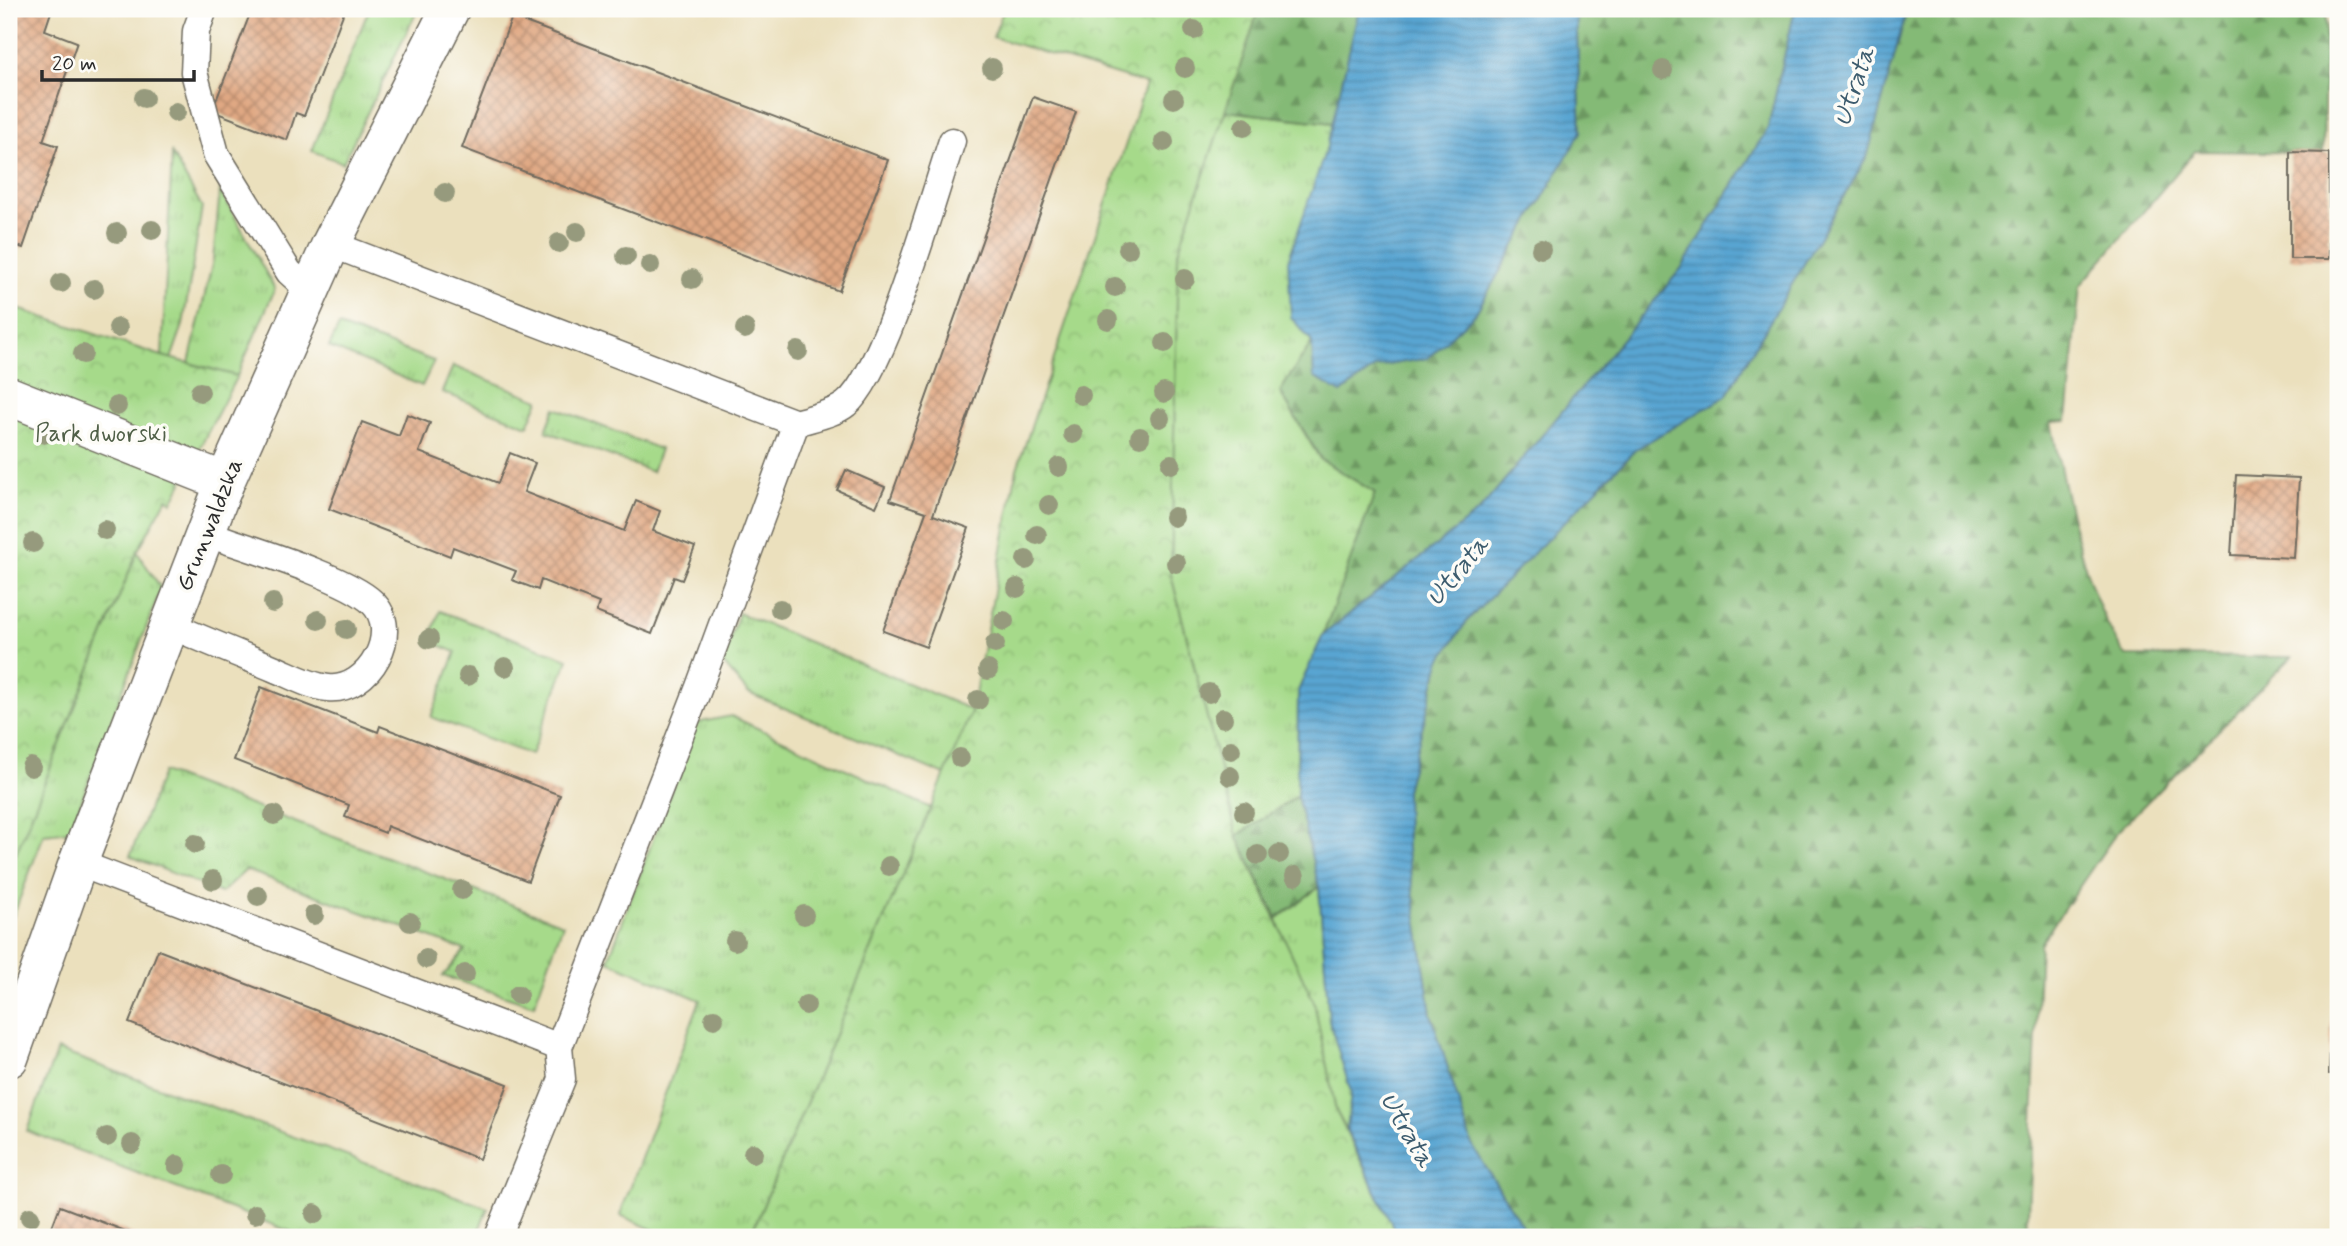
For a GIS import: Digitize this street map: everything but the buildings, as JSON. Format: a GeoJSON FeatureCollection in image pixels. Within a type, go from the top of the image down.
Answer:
{"type":"FeatureCollection","features":[{"type":"Feature","properties":{"kind":"street","name":"Grunwaldzka"},"geometry":{"type":"LineString","coordinates":[[9,1058],[78,863],[225,482],[331,244],[450,9]]}},
{"type":"Feature","properties":{"kind":"street"},"geometry":{"type":"LineString","coordinates":[[9,396],[225,482]]}},
{"type":"Feature","properties":{"kind":"lane"},"geometry":{"type":"LineString","coordinates":[[204,9],[196,31],[194,72],[204,119],[216,155],[289,272],[310,291]]}},
{"type":"Feature","properties":{"kind":"lane"},"geometry":{"type":"LineString","coordinates":[[331,244],[796,423],[845,405],[871,370],[891,321],[951,141]]}},
{"type":"Feature","properties":{"kind":"lane"},"geometry":{"type":"LineString","coordinates":[[498,1237],[562,1079],[559,1047],[699,687],[796,423]]}},
{"type":"Feature","properties":{"kind":"lane"},"geometry":{"type":"LineString","coordinates":[[170,625],[302,680],[329,688],[346,686],[366,675],[380,652],[384,622],[373,602],[344,584],[205,533]]}},
{"type":"Feature","properties":{"kind":"lane"},"geometry":{"type":"LineString","coordinates":[[78,863],[559,1047]]}},
{"type":"Feature","properties":{"kind":"green space"},"geometry":{"type":"Polygon","coordinates":[[[369,9],[418,9],[343,163],[312,151],[369,9]]]}},
{"type":"Feature","properties":{"kind":"green space"},"geometry":{"type":"Polygon","coordinates":[[[1004,9],[1259,9],[1178,252],[1171,575],[1237,836],[1314,1002],[1336,1111],[1398,1237],[750,1237],[972,710],[1017,469],[1146,84],[993,37],[1004,9]]]}},
{"type":"Feature","properties":{"kind":"green space"},"geometry":{"type":"Polygon","coordinates":[[[1259,9],[1359,9],[1333,123],[1225,111],[1259,9]]]}},
{"type":"Feature","properties":{"kind":"green space"},"geometry":{"type":"Polygon","coordinates":[[[1576,9],[1795,9],[1768,128],[1681,269],[1479,511],[1323,635],[1375,493],[1321,459],[1280,392],[1312,342],[1314,377],[1341,393],[1376,367],[1428,357],[1475,314],[1581,132],[1576,9]]]}},
{"type":"Feature","properties":{"kind":"green space"},"geometry":{"type":"Polygon","coordinates":[[[1907,9],[2326,9],[2323,153],[2195,151],[2080,286],[2067,421],[2051,422],[2078,544],[2099,605],[2126,656],[2292,657],[2117,832],[2040,944],[2027,1237],[1529,1237],[1472,1145],[1431,1014],[1407,850],[1406,790],[1440,661],[1467,621],[1636,449],[1726,396],[1867,157],[1907,9]]]}},
{"type":"Feature","properties":{"kind":"green space"},"geometry":{"type":"Polygon","coordinates":[[[1225,111],[1333,123],[1291,316],[1312,342],[1280,392],[1320,459],[1375,493],[1323,635],[1298,691],[1297,796],[1237,836],[1171,575],[1178,252],[1225,111]]]}},
{"type":"Feature","properties":{"kind":"green space"},"geometry":{"type":"Polygon","coordinates":[[[172,154],[202,207],[183,325],[171,359],[162,356],[172,154]]]}},
{"type":"Feature","properties":{"kind":"green space"},"geometry":{"type":"Polygon","coordinates":[[[220,190],[275,289],[237,376],[189,363],[213,260],[220,190]]]}},
{"type":"Feature","properties":{"kind":"green space","name":"Park dworski"},"geometry":{"type":"Polygon","coordinates":[[[9,306],[162,356],[237,376],[172,502],[167,498],[137,552],[9,871],[9,306]]]}},
{"type":"Feature","properties":{"kind":"green space"},"geometry":{"type":"Polygon","coordinates":[[[339,326],[434,361],[422,386],[329,347],[339,326]]]}},
{"type":"Feature","properties":{"kind":"green space"},"geometry":{"type":"Polygon","coordinates":[[[453,366],[539,400],[528,426],[442,392],[453,366]]]}},
{"type":"Feature","properties":{"kind":"green space"},"geometry":{"type":"Polygon","coordinates":[[[555,408],[660,449],[652,472],[546,431],[555,408]]]}},
{"type":"Feature","properties":{"kind":"green space"},"geometry":{"type":"Polygon","coordinates":[[[137,552],[161,588],[70,831],[44,834],[9,927],[9,871],[137,552]]]}},
{"type":"Feature","properties":{"kind":"green space"},"geometry":{"type":"Polygon","coordinates":[[[440,611],[568,659],[531,755],[431,717],[456,652],[429,641],[440,611]]]}},
{"type":"Feature","properties":{"kind":"green space"},"geometry":{"type":"Polygon","coordinates":[[[739,613],[972,710],[945,775],[748,693],[722,662],[739,613]]]}},
{"type":"Feature","properties":{"kind":"green space"},"geometry":{"type":"Polygon","coordinates":[[[731,716],[931,808],[750,1237],[669,1237],[620,1215],[700,1000],[608,961],[696,723],[731,716]]]}},
{"type":"Feature","properties":{"kind":"green space"},"geometry":{"type":"Polygon","coordinates":[[[163,772],[563,924],[534,1005],[443,976],[465,950],[246,870],[221,893],[130,856],[163,772]]]}},
{"type":"Feature","properties":{"kind":"green space"},"geometry":{"type":"Polygon","coordinates":[[[1297,796],[1319,887],[1277,918],[1237,836],[1297,796]]]}},
{"type":"Feature","properties":{"kind":"green space"},"geometry":{"type":"Polygon","coordinates":[[[1319,887],[1329,1020],[1351,1092],[1347,1131],[1336,1111],[1277,919],[1319,887]]]}},
{"type":"Feature","properties":{"kind":"green space"},"geometry":{"type":"Polygon","coordinates":[[[57,1050],[488,1208],[476,1237],[305,1237],[27,1131],[57,1050]]]}},
{"type":"Feature","properties":{"kind":"water"},"geometry":{"type":"Polygon","coordinates":[[[1359,9],[1576,9],[1581,132],[1475,314],[1428,358],[1376,367],[1341,393],[1314,377],[1312,342],[1291,317],[1288,261],[1327,146],[1359,9]]]}},
{"type":"Feature","properties":{"kind":"water","name":"Utrata"},"geometry":{"type":"Polygon","coordinates":[[[1795,9],[1907,9],[1867,157],[1726,396],[1636,449],[1467,621],[1440,661],[1406,790],[1407,850],[1431,1014],[1472,1145],[1529,1237],[1398,1237],[1347,1131],[1351,1092],[1329,1020],[1319,887],[1297,796],[1298,691],[1323,635],[1479,511],[1681,269],[1768,128],[1795,9]]]}}]}
